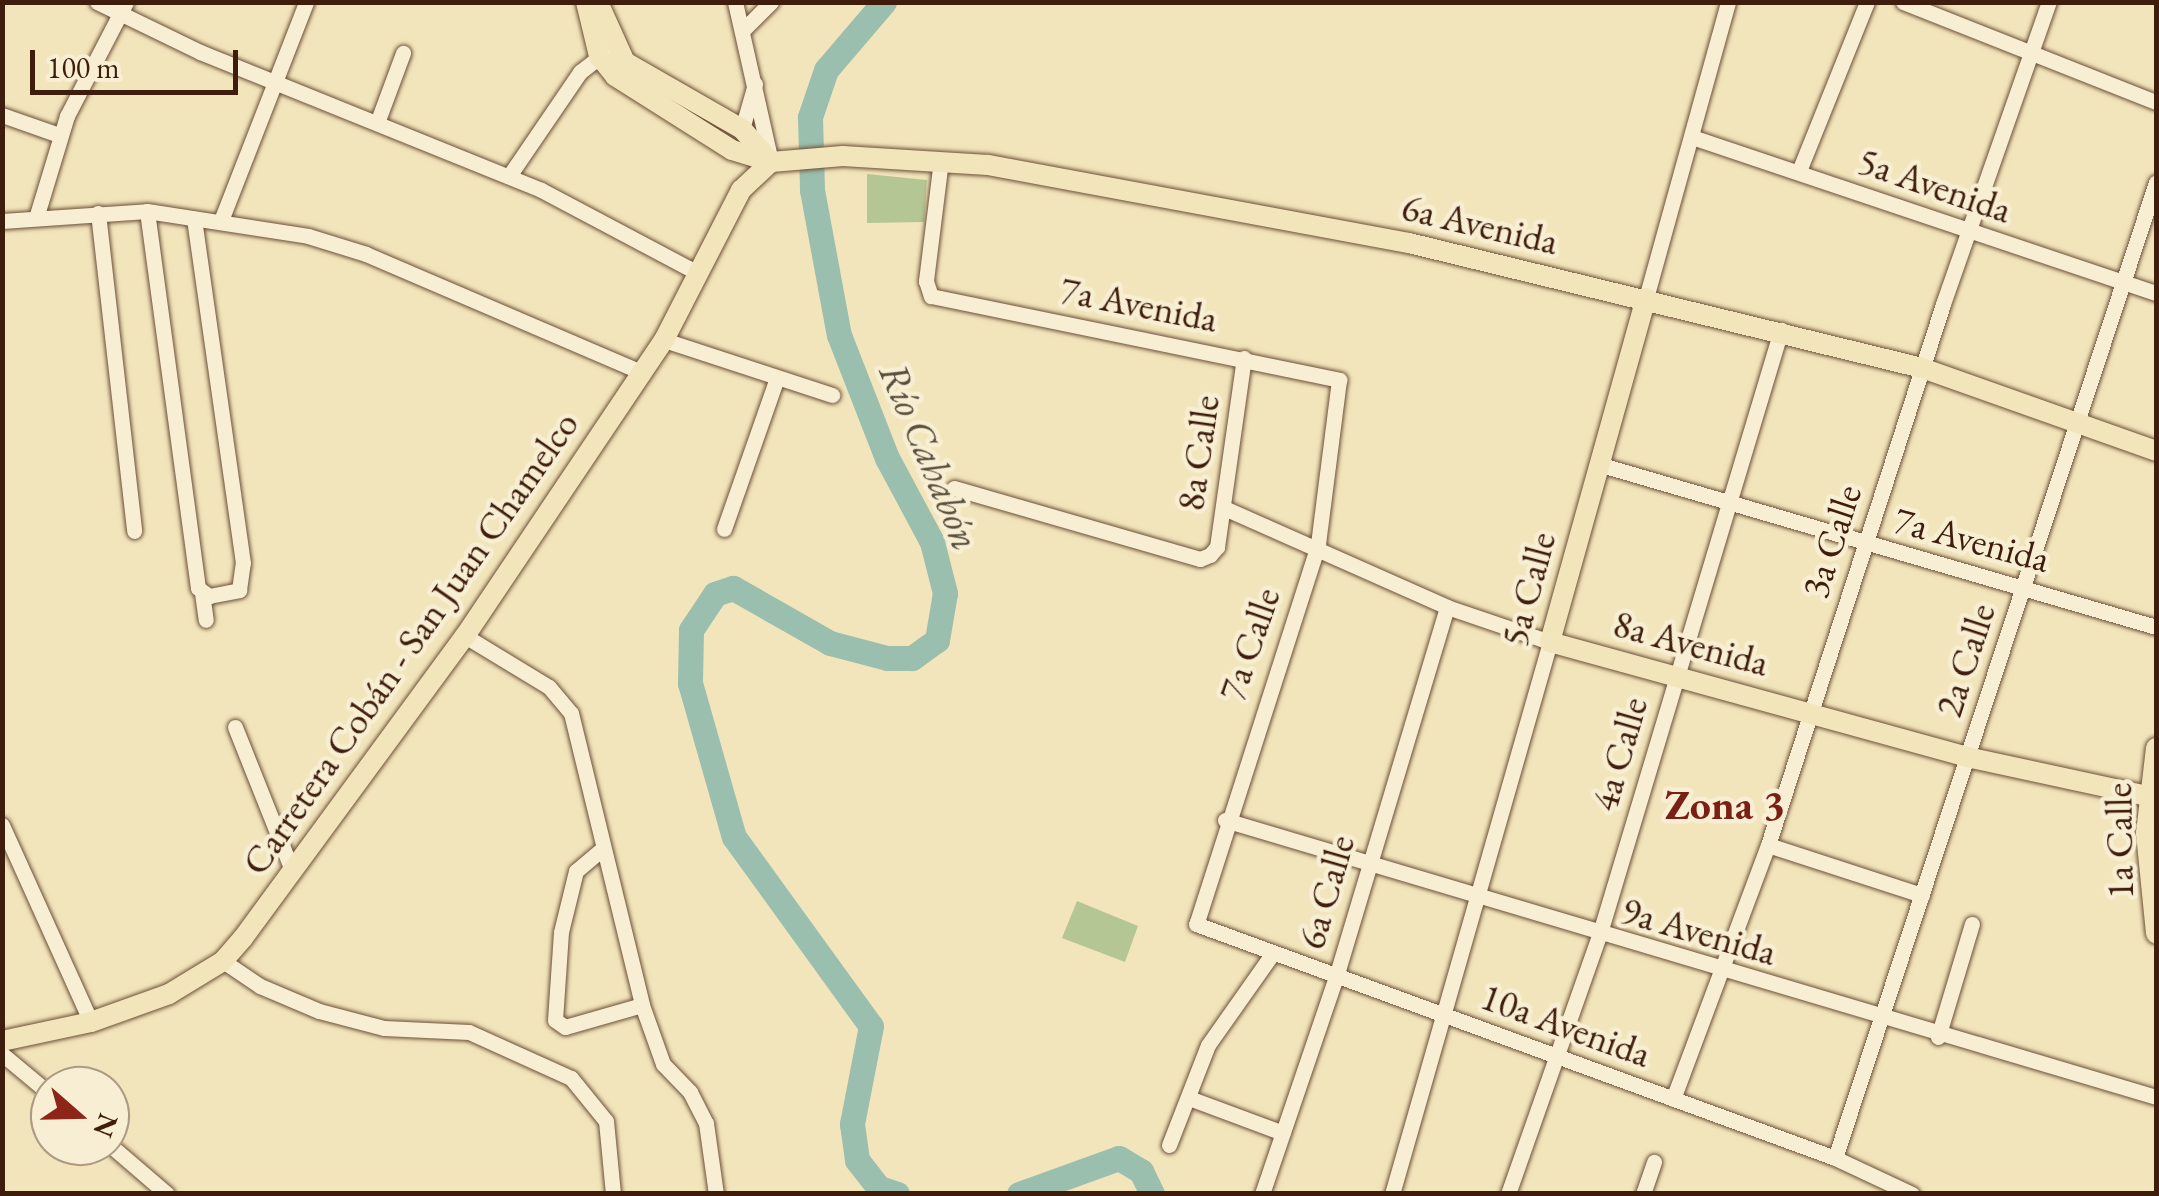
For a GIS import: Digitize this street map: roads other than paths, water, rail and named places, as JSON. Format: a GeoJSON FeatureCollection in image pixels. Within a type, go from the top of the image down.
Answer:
{"type":"FeatureCollection","features":[{"type":"Feature","properties":{"kind":"main road"},"geometry":{"type":"LineString","coordinates":[[586,2],[615,76],[732,150],[780,160]]}},
{"type":"Feature","properties":{"kind":"main road"},"geometry":{"type":"LineString","coordinates":[[598,2],[606,51]]}},
{"type":"Feature","properties":{"kind":"main road"},"geometry":{"type":"LineString","coordinates":[[606,51],[742,129],[780,160]]}},
{"type":"Feature","properties":{"kind":"main road","name":"6a Avenida"},"geometry":{"type":"LineString","coordinates":[[780,160],[843,156],[942,160],[1212,204],[1781,330],[1922,368],[2156,451]]}},
{"type":"Feature","properties":{"kind":"main road","name":"Carretera Cobán - San Juan Chamelco"},"geometry":{"type":"LineString","coordinates":[[2,1041],[91,1022],[169,994],[222,961],[465,636],[643,373],[741,190],[780,160]]}},
{"type":"Feature","properties":{"kind":"main road","name":"5a Calle"},"geometry":{"type":"LineString","coordinates":[[1550,642],[1646,298]]}},
{"type":"Feature","properties":{"kind":"main road","name":"8a Avenida"},"geometry":{"type":"LineString","coordinates":[[1550,642],[1809,710],[1966,757],[2151,798]]}},
{"type":"Feature","properties":{"kind":"main road","name":"1a Calle"},"geometry":{"type":"LineString","coordinates":[[2156,748],[2151,798],[2156,934]]}},
{"type":"Feature","properties":{"kind":"street"},"geometry":{"type":"LineString","coordinates":[[97,2],[124,7],[272,80],[509,176],[696,272]]}},
{"type":"Feature","properties":{"kind":"street"},"geometry":{"type":"LineString","coordinates":[[222,218],[272,80],[306,2]]}},
{"type":"Feature","properties":{"kind":"street"},"geometry":{"type":"LineString","coordinates":[[735,2],[780,160]]}},
{"type":"Feature","properties":{"kind":"street"},"geometry":{"type":"LineString","coordinates":[[744,29],[770,2]]}},
{"type":"Feature","properties":{"kind":"street","name":"5a Calle"},"geometry":{"type":"LineString","coordinates":[[1646,298],[1728,2]]}},
{"type":"Feature","properties":{"kind":"street"},"geometry":{"type":"LineString","coordinates":[[1799,171],[1866,2]]}},
{"type":"Feature","properties":{"kind":"street"},"geometry":{"type":"LineString","coordinates":[[1903,2],[2028,57],[2156,102]]}},
{"type":"Feature","properties":{"kind":"street","name":"3a Calle"},"geometry":{"type":"LineString","coordinates":[[1673,1099],[1768,845],[1922,368],[2050,2]]}},
{"type":"Feature","properties":{"kind":"street"},"geometry":{"type":"LineString","coordinates":[[36,218],[59,135],[124,7]]}},
{"type":"Feature","properties":{"kind":"street"},"geometry":{"type":"LineString","coordinates":[[509,176],[580,72],[606,51]]}},
{"type":"Feature","properties":{"kind":"street"},"geometry":{"type":"LineString","coordinates":[[377,123],[403,53]]}},
{"type":"Feature","properties":{"kind":"street"},"geometry":{"type":"LineString","coordinates":[[742,129],[756,80]]}},
{"type":"Feature","properties":{"kind":"street"},"geometry":{"type":"LineString","coordinates":[[2,116],[59,135]]}},
{"type":"Feature","properties":{"kind":"street","name":"5a Avenida"},"geometry":{"type":"LineString","coordinates":[[1692,136],[2156,293]]}},
{"type":"Feature","properties":{"kind":"street","name":"7a Avenida"},"geometry":{"type":"LineString","coordinates":[[942,160],[926,291],[1340,380]]}},
{"type":"Feature","properties":{"kind":"street","name":"2a Calle"},"geometry":{"type":"LineString","coordinates":[[1835,1158],[2156,182]]}},
{"type":"Feature","properties":{"kind":"street"},"geometry":{"type":"LineString","coordinates":[[2,220],[146,211],[222,218],[343,245],[643,373]]}},
{"type":"Feature","properties":{"kind":"street"},"geometry":{"type":"LineString","coordinates":[[146,211],[168,395],[206,620]]}},
{"type":"Feature","properties":{"kind":"street"},"geometry":{"type":"LineString","coordinates":[[98,212],[134,531]]}},
{"type":"Feature","properties":{"kind":"street"},"geometry":{"type":"LineString","coordinates":[[194,218],[243,563],[239,590],[202,593]]}},
{"type":"Feature","properties":{"kind":"street","name":"4a Calle"},"geometry":{"type":"LineString","coordinates":[[1508,1194],[1599,936],[1781,330]]}},
{"type":"Feature","properties":{"kind":"street"},"geometry":{"type":"LineString","coordinates":[[664,340],[832,395]]}},
{"type":"Feature","properties":{"kind":"street","name":"8a Calle"},"geometry":{"type":"LineString","coordinates":[[954,488],[1200,559],[1210,555],[1224,508],[1244,358]]}},
{"type":"Feature","properties":{"kind":"street"},"geometry":{"type":"LineString","coordinates":[[724,529],[778,378]]}},
{"type":"Feature","properties":{"kind":"street","name":"7a Calle"},"geometry":{"type":"LineString","coordinates":[[1196,924],[1225,820],[1318,545],[1340,380]]}},
{"type":"Feature","properties":{"kind":"street","name":"7a Avenida"},"geometry":{"type":"LineString","coordinates":[[1598,464],[1865,544],[2024,584],[2156,627]]}},
{"type":"Feature","properties":{"kind":"street","name":"8a Avenida"},"geometry":{"type":"LineString","coordinates":[[1224,508],[1318,545],[1447,607],[1550,642]]}},
{"type":"Feature","properties":{"kind":"street","name":"6a Calle"},"geometry":{"type":"LineString","coordinates":[[1262,1194],[1336,977],[1447,607]]}},
{"type":"Feature","properties":{"kind":"street"},"geometry":{"type":"LineString","coordinates":[[465,636],[550,687],[571,713],[600,850],[642,1005],[663,1064],[690,1092],[706,1122],[716,1194]]}},
{"type":"Feature","properties":{"kind":"street","name":"5a Calle"},"geometry":{"type":"LineString","coordinates":[[1392,1194],[1550,642]]}},
{"type":"Feature","properties":{"kind":"street"},"geometry":{"type":"LineString","coordinates":[[235,727],[292,870]]}},
{"type":"Feature","properties":{"kind":"street","name":"9a Avenida"},"geometry":{"type":"LineString","coordinates":[[1225,820],[1599,936],[2156,1098]]}},
{"type":"Feature","properties":{"kind":"street"},"geometry":{"type":"LineString","coordinates":[[2,825],[91,1022]]}},
{"type":"Feature","properties":{"kind":"street"},"geometry":{"type":"LineString","coordinates":[[1768,845],[1922,895]]}},
{"type":"Feature","properties":{"kind":"street"},"geometry":{"type":"LineString","coordinates":[[600,850],[580,864],[573,880],[560,932],[555,1020],[564,1027],[590,1024],[642,1005]]}},
{"type":"Feature","properties":{"kind":"street","name":"10a Avenida"},"geometry":{"type":"LineString","coordinates":[[1196,924],[1835,1158],[1912,1194]]}},
{"type":"Feature","properties":{"kind":"street"},"geometry":{"type":"LineString","coordinates":[[1938,1037],[1972,924]]}},
{"type":"Feature","properties":{"kind":"street"},"geometry":{"type":"LineString","coordinates":[[1170,1145],[1208,1046],[1273,954]]}},
{"type":"Feature","properties":{"kind":"street"},"geometry":{"type":"LineString","coordinates":[[222,961],[260,986],[319,1011],[384,1028],[469,1032],[571,1078],[606,1122],[613,1194]]}},
{"type":"Feature","properties":{"kind":"street"},"geometry":{"type":"LineString","coordinates":[[2,1054],[30,1077]]}},
{"type":"Feature","properties":{"kind":"street"},"geometry":{"type":"LineString","coordinates":[[1189,1098],[1283,1132]]}},
{"type":"Feature","properties":{"kind":"street"},"geometry":{"type":"LineString","coordinates":[[130,1162],[166,1194]]}},
{"type":"Feature","properties":{"kind":"street"},"geometry":{"type":"LineString","coordinates":[[1643,1194],[1654,1162]]}},
{"type":"Feature","properties":{"kind":"waterway","name":"Río Cahabón"},"geometry":{"type":"LineString","coordinates":[[884,2],[826,70],[810,117],[812,190],[839,335],[887,458],[932,542],[945,593],[937,640],[912,658],[887,658],[830,643],[733,588],[715,594],[691,630],[690,683],[734,837],[871,1026],[852,1124],[857,1160],[879,1188],[897,1194]]}},
{"type":"Feature","properties":{"kind":"waterway","name":"Río Cahabón"},"geometry":{"type":"LineString","coordinates":[[1019,1194],[1119,1158],[1141,1171],[1152,1194]]}},
{"type":"Feature","properties":{"kind":"district","name":"Zona 3"},"geometry":{"type":"Point","coordinates":[1725,805]}}]}
